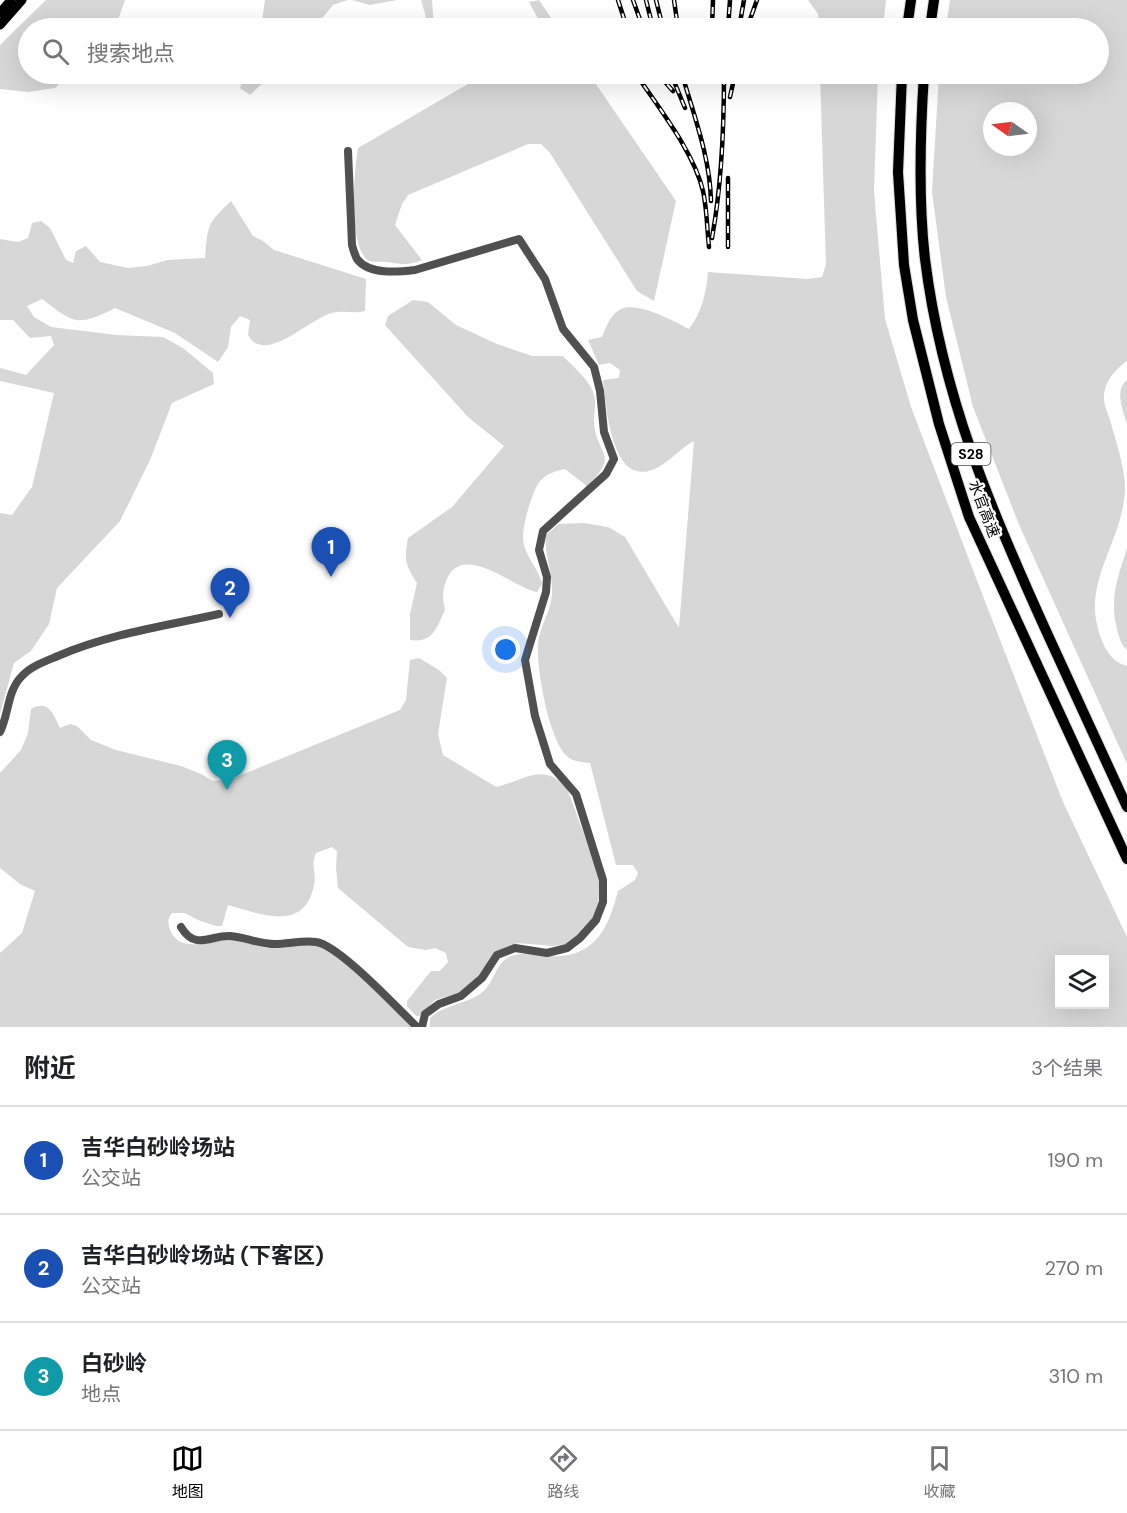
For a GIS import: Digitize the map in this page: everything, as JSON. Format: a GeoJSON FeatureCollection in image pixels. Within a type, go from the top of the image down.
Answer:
{"type":"FeatureCollection","features":[{"type":"Feature","properties":{"kind":"highway"},"geometry":{"type":"LineString","coordinates":[[909,18],[911,0]]}},
{"type":"Feature","properties":{"kind":"highway"},"geometry":{"type":"LineString","coordinates":[[931,18],[934,0]]}},
{"type":"Feature","properties":{"kind":"highway","name":"水官高速"},"geometry":{"type":"LineString","coordinates":[[902,84],[898,172],[904,265],[913,320],[939,424],[969,517],[1127,859]]}},
{"type":"Feature","properties":{"kind":"highway","name":"水官高速"},"geometry":{"type":"LineString","coordinates":[[924,84],[920,170],[924,250],[935,317],[958,415],[990,506],[1127,807]]}},
{"type":"Feature","properties":{"kind":"main road"},"geometry":{"type":"LineString","coordinates":[[0,13],[11,0]]}},
{"type":"Feature","properties":{"kind":"main road"},"geometry":{"type":"LineString","coordinates":[[0,24],[22,0]]}},
{"type":"Feature","properties":{"kind":"street"},"geometry":{"type":"LineString","coordinates":[[348,151],[352,245],[357,259],[367,267],[398,273],[416,270],[519,239],[545,279],[563,329],[594,367],[600,392],[604,432],[614,459],[606,474],[543,531],[539,550],[548,577],[546,592],[525,660],[535,716],[550,764],[576,794],[603,880],[603,902],[596,920],[580,938],[567,948],[548,953],[515,948],[497,955],[482,978],[461,996],[439,1004],[425,1014],[422,1027]]}},
{"type":"Feature","properties":{"kind":"street"},"geometry":{"type":"LineString","coordinates":[[0,732],[14,687],[34,666],[83,645],[109,637],[219,614]]}},
{"type":"Feature","properties":{"kind":"street"},"geometry":{"type":"LineString","coordinates":[[181,927],[185,934],[192,938],[208,941],[226,936],[274,944],[315,941],[328,945],[366,977],[417,1027]]}},
{"type":"Feature","properties":{"kind":"shaded area"},"geometry":{"type":"Polygon","coordinates":[[[46,0],[125,0],[119,18],[28,18],[46,0]]]}},
{"type":"Feature","properties":{"kind":"shaded area"},"geometry":{"type":"Polygon","coordinates":[[[265,0],[348,0],[333,5],[322,18],[262,18],[265,0]]]}},
{"type":"Feature","properties":{"kind":"shaded area"},"geometry":{"type":"Polygon","coordinates":[[[352,0],[397,0],[370,5],[352,0]]]}},
{"type":"Feature","properties":{"kind":"shaded area"},"geometry":{"type":"Polygon","coordinates":[[[421,0],[432,0],[433,18],[426,18],[421,0]]]}},
{"type":"Feature","properties":{"kind":"shaded area"},"geometry":{"type":"Polygon","coordinates":[[[539,0],[551,18],[538,18],[529,2],[539,0]]]}},
{"type":"Feature","properties":{"kind":"shaded area"},"geometry":{"type":"Polygon","coordinates":[[[808,0],[886,0],[884,18],[818,18],[808,0]]]}},
{"type":"Feature","properties":{"kind":"shaded area"},"geometry":{"type":"Polygon","coordinates":[[[950,0],[1127,0],[1127,361],[1111,377],[1104,393],[1105,407],[1123,467],[1125,483],[1120,518],[1097,586],[1095,603],[1096,620],[1105,648],[1114,659],[1127,666],[1127,764],[1020,527],[973,407],[946,297],[932,192],[938,84],[1109,84],[1109,18],[947,18],[950,0]]]}},
{"type":"Feature","properties":{"kind":"shaded area"},"geometry":{"type":"Polygon","coordinates":[[[18,27],[18,84],[59,84],[55,88],[28,92],[0,89],[0,45],[18,27]]]}},
{"type":"Feature","properties":{"kind":"shaded area"},"geometry":{"type":"Polygon","coordinates":[[[242,84],[262,84],[250,95],[240,88],[242,84]]]}},
{"type":"Feature","properties":{"kind":"shaded area"},"geometry":{"type":"Polygon","coordinates":[[[468,84],[596,84],[676,201],[654,301],[637,291],[550,153],[541,144],[528,144],[408,195],[402,204],[395,225],[422,260],[404,264],[368,260],[357,240],[355,224],[355,173],[358,148],[468,84]]]}},
{"type":"Feature","properties":{"kind":"shaded area"},"geometry":{"type":"Polygon","coordinates":[[[820,84],[878,84],[874,192],[885,319],[911,407],[1063,802],[1127,937],[1127,1027],[430,1027],[430,1018],[436,1013],[474,998],[485,990],[505,959],[525,954],[564,956],[588,947],[604,929],[618,891],[635,880],[638,873],[633,865],[616,865],[590,763],[575,761],[561,749],[545,703],[539,669],[538,643],[552,594],[546,535],[559,524],[584,523],[608,527],[625,537],[679,628],[694,441],[652,470],[638,471],[627,466],[619,455],[613,440],[603,380],[619,378],[620,370],[610,363],[599,365],[588,340],[602,337],[614,314],[628,307],[656,313],[689,329],[703,302],[708,272],[807,279],[822,277],[826,265],[820,84]]]}},
{"type":"Feature","properties":{"kind":"shaded area"},"geometry":{"type":"Polygon","coordinates":[[[231,201],[253,236],[274,250],[366,279],[365,311],[332,313],[285,339],[266,345],[252,341],[248,335],[250,320],[240,316],[231,327],[228,347],[218,362],[175,333],[115,308],[92,318],[77,320],[62,314],[42,299],[27,306],[34,317],[51,327],[116,335],[163,337],[183,348],[213,373],[214,384],[172,403],[150,460],[120,521],[57,588],[49,624],[31,651],[14,663],[0,714],[0,513],[12,515],[32,487],[54,393],[0,381],[0,368],[26,375],[54,345],[51,336],[30,338],[13,320],[0,320],[0,239],[18,242],[28,238],[32,223],[41,221],[50,228],[66,260],[73,263],[76,251],[86,246],[100,262],[128,268],[147,266],[167,260],[205,258],[210,226],[231,201]]]}},
{"type":"Feature","properties":{"kind":"shaded area"},"geometry":{"type":"Polygon","coordinates":[[[413,300],[428,302],[456,325],[497,344],[532,356],[563,356],[583,376],[594,393],[594,424],[605,461],[597,476],[587,486],[565,469],[546,476],[534,491],[523,537],[526,550],[542,584],[537,592],[480,566],[457,567],[449,575],[445,584],[443,596],[445,610],[436,628],[429,637],[418,640],[410,640],[410,614],[417,583],[406,562],[408,538],[452,507],[504,446],[468,417],[385,325],[388,316],[413,300]]]}},
{"type":"Feature","properties":{"kind":"shaded area"},"geometry":{"type":"Polygon","coordinates":[[[1127,380],[1127,424],[1120,395],[1123,384],[1127,380]]]}},
{"type":"Feature","properties":{"kind":"shaded area"},"geometry":{"type":"Polygon","coordinates":[[[1127,548],[1127,650],[1119,635],[1114,597],[1127,548]]]}},
{"type":"Feature","properties":{"kind":"shaded area"},"geometry":{"type":"Polygon","coordinates":[[[419,658],[439,670],[447,678],[438,734],[443,755],[496,787],[541,774],[558,780],[567,788],[600,878],[598,909],[590,924],[578,936],[567,944],[553,946],[518,943],[505,949],[495,962],[488,977],[475,988],[435,1000],[419,1016],[416,1016],[407,1006],[407,1001],[431,971],[440,971],[448,962],[446,953],[435,948],[426,950],[408,947],[338,888],[337,851],[332,847],[316,853],[314,885],[309,900],[301,910],[291,915],[280,916],[228,905],[222,926],[198,920],[185,913],[172,913],[168,921],[170,930],[175,938],[189,944],[233,940],[268,948],[320,946],[332,952],[354,971],[411,1027],[0,1027],[0,953],[22,933],[35,891],[20,884],[0,868],[0,773],[21,750],[28,733],[31,709],[37,706],[46,707],[60,728],[70,724],[77,726],[91,740],[116,750],[181,766],[213,781],[229,780],[400,710],[406,700],[410,660],[419,658]]]}},
{"type":"Feature","properties":{"kind":"railway"},"geometry":{"type":"LineString","coordinates":[[618,0],[624,18]]}},
{"type":"Feature","properties":{"kind":"railway"},"geometry":{"type":"LineString","coordinates":[[633,0],[639,18]]}},
{"type":"Feature","properties":{"kind":"railway"},"geometry":{"type":"LineString","coordinates":[[646,0],[650,18]]}},
{"type":"Feature","properties":{"kind":"railway"},"geometry":{"type":"LineString","coordinates":[[656,0],[660,18]]}},
{"type":"Feature","properties":{"kind":"railway"},"geometry":{"type":"LineString","coordinates":[[674,0],[677,18]]}},
{"type":"Feature","properties":{"kind":"railway"},"geometry":{"type":"LineString","coordinates":[[712,18],[713,0]]}},
{"type":"Feature","properties":{"kind":"railway"},"geometry":{"type":"LineString","coordinates":[[729,18],[730,0]]}},
{"type":"Feature","properties":{"kind":"railway"},"geometry":{"type":"LineString","coordinates":[[741,18],[744,0]]}},
{"type":"Feature","properties":{"kind":"railway"},"geometry":{"type":"LineString","coordinates":[[751,18],[757,0]]}},
{"type":"Feature","properties":{"kind":"railway"},"geometry":{"type":"LineString","coordinates":[[643,84],[692,161],[703,191],[709,247]]}},
{"type":"Feature","properties":{"kind":"railway"},"geometry":{"type":"LineString","coordinates":[[667,84],[673,91]]}},
{"type":"Feature","properties":{"kind":"railway"},"geometry":{"type":"LineString","coordinates":[[675,84],[685,108]]}},
{"type":"Feature","properties":{"kind":"railway"},"geometry":{"type":"LineString","coordinates":[[685,84],[705,153],[711,201]]}},
{"type":"Feature","properties":{"kind":"railway"},"geometry":{"type":"LineString","coordinates":[[712,238],[722,156],[724,84]]}},
{"type":"Feature","properties":{"kind":"railway"},"geometry":{"type":"LineString","coordinates":[[730,97],[733,84]]}},
{"type":"Feature","properties":{"kind":"railway"},"geometry":{"type":"LineString","coordinates":[[728,178],[728,247]]}},
{"type":"Feature","properties":{"kind":"place","name":"吉华白砂岭场站"},"geometry":{"type":"Point","coordinates":[331,577]}},
{"type":"Feature","properties":{"kind":"place","name":"吉华白砂岭场站 (下客区)"},"geometry":{"type":"Point","coordinates":[230,618]}},
{"type":"Feature","properties":{"kind":"place","name":"白砂岭"},"geometry":{"type":"Point","coordinates":[227,790]}}]}
